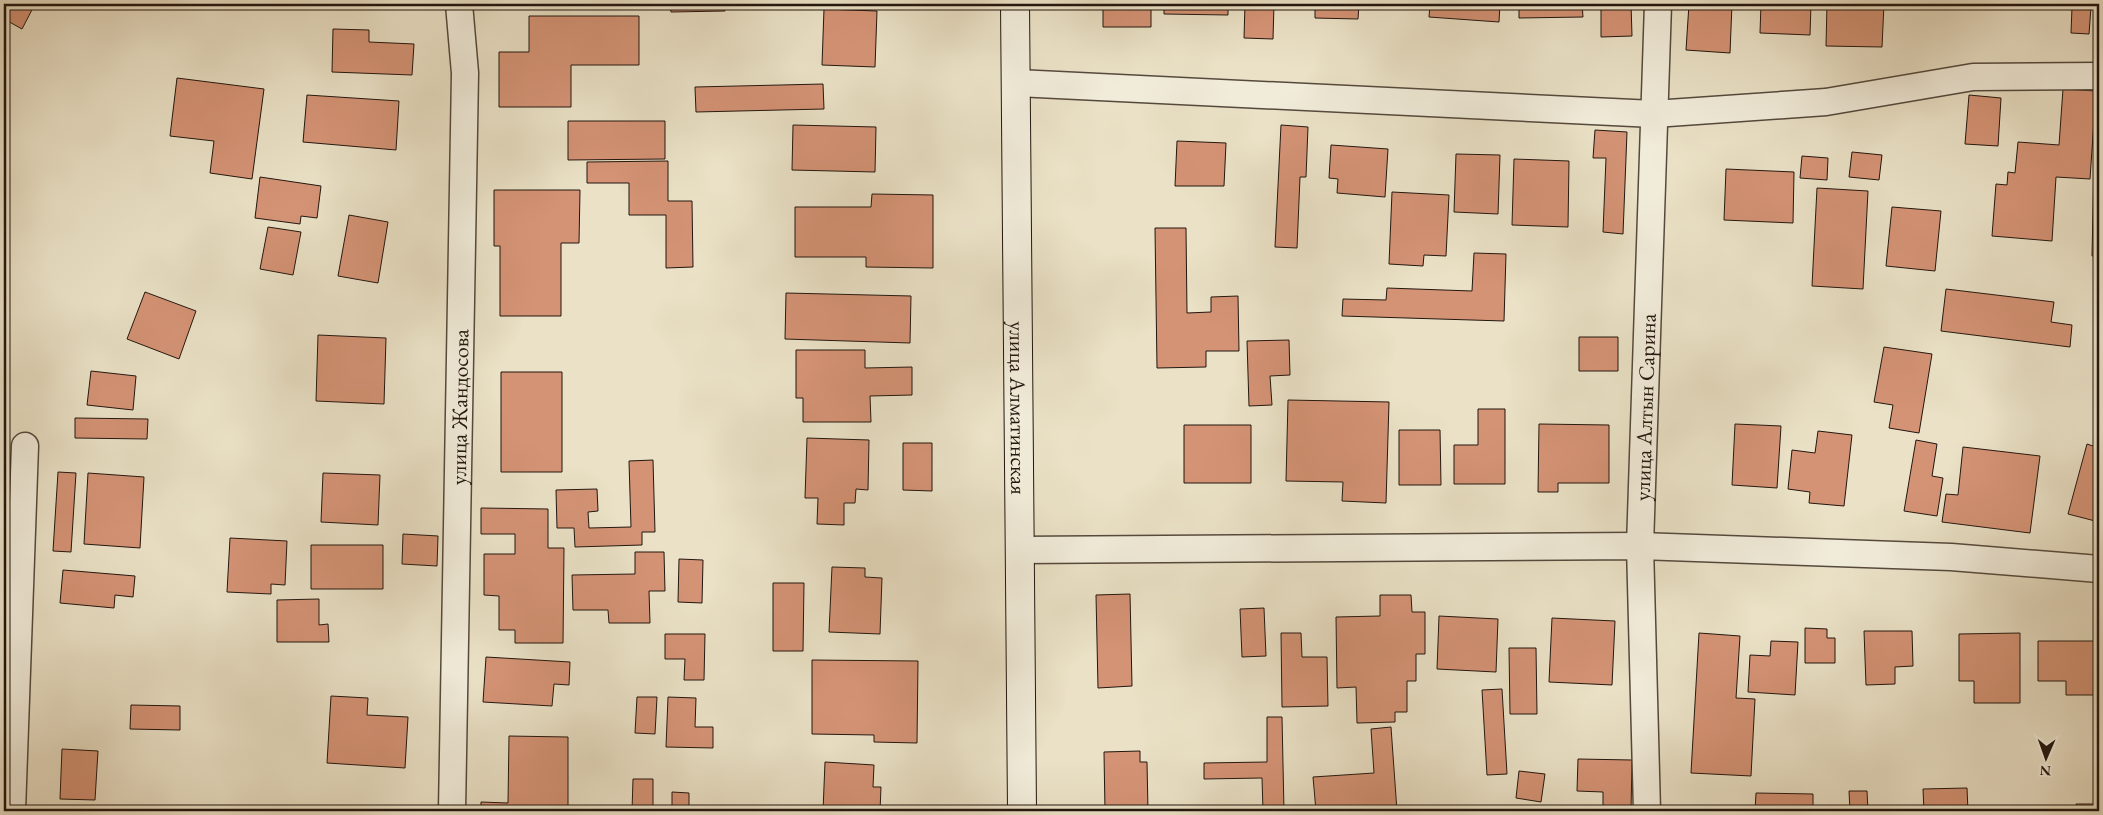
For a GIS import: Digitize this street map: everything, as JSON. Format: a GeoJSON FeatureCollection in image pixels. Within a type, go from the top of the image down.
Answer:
{"type":"FeatureCollection","features":[{"type":"Feature","properties":{"kind":"street","name":"улица Жандосова"},"geometry":{"type":"LineString","coordinates":[[452,811],[465,73],[459,4]]}},
{"type":"Feature","properties":{"kind":"street","name":"улица Алматинская"},"geometry":{"type":"LineString","coordinates":[[1015,4],[1022,811]]}},
{"type":"Feature","properties":{"kind":"street","name":"улица Алтын Сарина"},"geometry":{"type":"LineString","coordinates":[[1647,811],[1640,546],[1658,4]]}},
{"type":"Feature","properties":{"kind":"street"},"geometry":{"type":"LineString","coordinates":[[1017,84],[1654,114],[1826,102],[1973,77],[2099,76]]}},
{"type":"Feature","properties":{"kind":"street"},"geometry":{"type":"LineString","coordinates":[[12,811],[25,446]]}},
{"type":"Feature","properties":{"kind":"street"},"geometry":{"type":"LineString","coordinates":[[1020,550],[1640,546],[1951,557],[2099,569]]}},
{"type":"Feature","properties":{"kind":"building"},"geometry":{"type":"Polygon","coordinates":[[[4,4],[35,4],[22,29],[4,19],[4,4]]]}},
{"type":"Feature","properties":{"kind":"building"},"geometry":{"type":"Polygon","coordinates":[[[670,4],[725,4],[725,11],[671,12],[670,4]]]}},
{"type":"Feature","properties":{"kind":"building"},"geometry":{"type":"Polygon","coordinates":[[[1103,4],[1151,4],[1151,27],[1103,27],[1103,4]]]}},
{"type":"Feature","properties":{"kind":"building"},"geometry":{"type":"Polygon","coordinates":[[[1164,4],[1228,4],[1228,15],[1164,14],[1164,4]]]}},
{"type":"Feature","properties":{"kind":"building"},"geometry":{"type":"Polygon","coordinates":[[[1245,4],[1274,4],[1273,39],[1244,38],[1245,4]]]}},
{"type":"Feature","properties":{"kind":"building"},"geometry":{"type":"Polygon","coordinates":[[[1315,4],[1359,4],[1358,19],[1315,18],[1315,4]]]}},
{"type":"Feature","properties":{"kind":"building"},"geometry":{"type":"Polygon","coordinates":[[[1430,4],[1500,4],[1499,22],[1429,17],[1430,4]]]}},
{"type":"Feature","properties":{"kind":"building"},"geometry":{"type":"Polygon","coordinates":[[[1519,4],[1582,4],[1583,17],[1519,18],[1519,4]]]}},
{"type":"Feature","properties":{"kind":"building"},"geometry":{"type":"Polygon","coordinates":[[[1601,4],[1631,4],[1632,36],[1601,37],[1601,4]]]}},
{"type":"Feature","properties":{"kind":"building"},"geometry":{"type":"Polygon","coordinates":[[[1689,4],[1732,4],[1730,53],[1686,50],[1689,4]]]}},
{"type":"Feature","properties":{"kind":"building"},"geometry":{"type":"Polygon","coordinates":[[[1761,4],[1811,4],[1810,35],[1760,33],[1761,4]]]}},
{"type":"Feature","properties":{"kind":"building"},"geometry":{"type":"Polygon","coordinates":[[[1827,4],[1884,4],[1882,47],[1826,46],[1827,4]]]}},
{"type":"Feature","properties":{"kind":"building"},"geometry":{"type":"Polygon","coordinates":[[[2072,7],[2091,7],[2089,34],[2071,33],[2072,7]]]}},
{"type":"Feature","properties":{"kind":"building"},"geometry":{"type":"Polygon","coordinates":[[[824,9],[877,11],[875,67],[822,65],[824,9]]]}},
{"type":"Feature","properties":{"kind":"building"},"geometry":{"type":"Polygon","coordinates":[[[529,16],[639,16],[639,65],[571,65],[571,107],[499,107],[499,52],[529,52],[529,16]]]}},
{"type":"Feature","properties":{"kind":"building"},"geometry":{"type":"Polygon","coordinates":[[[333,29],[369,30],[369,42],[414,44],[412,75],[332,72],[333,29]]]}},
{"type":"Feature","properties":{"kind":"building"},"geometry":{"type":"Polygon","coordinates":[[[177,78],[264,89],[252,179],[210,173],[214,141],[170,136],[177,78]]]}},
{"type":"Feature","properties":{"kind":"building"},"geometry":{"type":"Polygon","coordinates":[[[823,84],[824,109],[696,112],[695,87],[823,84]]]}},
{"type":"Feature","properties":{"kind":"building"},"geometry":{"type":"Polygon","coordinates":[[[2063,89],[2096,91],[2090,179],[2056,177],[2052,241],[1992,236],[1996,184],[2007,185],[2008,172],[2015,173],[2018,142],[2059,145],[2063,89]]]}},
{"type":"Feature","properties":{"kind":"building"},"geometry":{"type":"Polygon","coordinates":[[[307,95],[399,101],[396,150],[303,142],[307,95]]]}},
{"type":"Feature","properties":{"kind":"building"},"geometry":{"type":"Polygon","coordinates":[[[1969,95],[2001,98],[1998,146],[1965,144],[1969,95]]]}},
{"type":"Feature","properties":{"kind":"building"},"geometry":{"type":"Polygon","coordinates":[[[568,121],[665,121],[665,159],[568,160],[568,121]]]}},
{"type":"Feature","properties":{"kind":"building"},"geometry":{"type":"Polygon","coordinates":[[[793,125],[876,127],[875,172],[792,170],[793,125]]]}},
{"type":"Feature","properties":{"kind":"building"},"geometry":{"type":"Polygon","coordinates":[[[1281,125],[1308,127],[1306,177],[1300,177],[1297,248],[1275,247],[1281,125]]]}},
{"type":"Feature","properties":{"kind":"building"},"geometry":{"type":"Polygon","coordinates":[[[1595,130],[1627,132],[1623,234],[1603,232],[1606,158],[1593,158],[1595,130]]]}},
{"type":"Feature","properties":{"kind":"building"},"geometry":{"type":"Polygon","coordinates":[[[1177,141],[1226,143],[1224,186],[1175,186],[1177,141]]]}},
{"type":"Feature","properties":{"kind":"building"},"geometry":{"type":"Polygon","coordinates":[[[1331,145],[1388,149],[1385,197],[1337,193],[1338,179],[1329,178],[1331,145]]]}},
{"type":"Feature","properties":{"kind":"building"},"geometry":{"type":"Polygon","coordinates":[[[1852,152],[1882,155],[1879,180],[1849,177],[1852,152]]]}},
{"type":"Feature","properties":{"kind":"building"},"geometry":{"type":"Polygon","coordinates":[[[1456,154],[1500,155],[1498,214],[1454,212],[1456,154]]]}},
{"type":"Feature","properties":{"kind":"building"},"geometry":{"type":"Polygon","coordinates":[[[1802,156],[1828,158],[1827,180],[1800,178],[1802,156]]]}},
{"type":"Feature","properties":{"kind":"building"},"geometry":{"type":"Polygon","coordinates":[[[1514,159],[1569,161],[1568,227],[1512,225],[1514,159]]]}},
{"type":"Feature","properties":{"kind":"building"},"geometry":{"type":"Polygon","coordinates":[[[668,161],[668,201],[692,201],[693,267],[666,268],[666,215],[629,215],[629,183],[587,183],[587,162],[668,161]]]}},
{"type":"Feature","properties":{"kind":"building"},"geometry":{"type":"Polygon","coordinates":[[[2094,162],[2099,162],[2099,256],[2092,256],[2094,162]]]}},
{"type":"Feature","properties":{"kind":"building"},"geometry":{"type":"Polygon","coordinates":[[[1726,169],[1794,172],[1793,223],[1724,220],[1726,169]]]}},
{"type":"Feature","properties":{"kind":"building"},"geometry":{"type":"Polygon","coordinates":[[[260,177],[321,186],[317,218],[301,216],[300,224],[255,218],[260,177]]]}},
{"type":"Feature","properties":{"kind":"building"},"geometry":{"type":"Polygon","coordinates":[[[1817,188],[1868,191],[1863,289],[1812,286],[1817,188]]]}},
{"type":"Feature","properties":{"kind":"building"},"geometry":{"type":"Polygon","coordinates":[[[494,190],[580,190],[579,243],[561,243],[561,316],[500,316],[500,246],[494,246],[494,190]]]}},
{"type":"Feature","properties":{"kind":"building"},"geometry":{"type":"Polygon","coordinates":[[[1392,192],[1449,195],[1446,256],[1424,255],[1423,266],[1389,264],[1392,192]]]}},
{"type":"Feature","properties":{"kind":"building"},"geometry":{"type":"Polygon","coordinates":[[[872,194],[933,195],[933,268],[866,267],[866,257],[795,257],[795,207],[871,207],[872,194]]]}},
{"type":"Feature","properties":{"kind":"building"},"geometry":{"type":"Polygon","coordinates":[[[1892,207],[1941,211],[1935,271],[1886,266],[1892,207]]]}},
{"type":"Feature","properties":{"kind":"building"},"geometry":{"type":"Polygon","coordinates":[[[349,215],[388,222],[378,283],[338,276],[349,215]]]}},
{"type":"Feature","properties":{"kind":"building"},"geometry":{"type":"Polygon","coordinates":[[[268,227],[301,232],[293,275],[260,269],[268,227]]]}},
{"type":"Feature","properties":{"kind":"building"},"geometry":{"type":"Polygon","coordinates":[[[1155,228],[1186,228],[1187,313],[1211,312],[1211,297],[1238,296],[1239,351],[1206,351],[1206,367],[1157,368],[1155,228]]]}},
{"type":"Feature","properties":{"kind":"building"},"geometry":{"type":"Polygon","coordinates":[[[1474,253],[1506,254],[1504,321],[1342,316],[1343,299],[1386,300],[1387,288],[1472,291],[1474,253]]]}},
{"type":"Feature","properties":{"kind":"building"},"geometry":{"type":"Polygon","coordinates":[[[1946,289],[2054,302],[2051,322],[2072,325],[2070,347],[1941,331],[1946,289]]]}},
{"type":"Feature","properties":{"kind":"building"},"geometry":{"type":"Polygon","coordinates":[[[145,292],[196,311],[179,359],[127,339],[145,292]]]}},
{"type":"Feature","properties":{"kind":"building"},"geometry":{"type":"Polygon","coordinates":[[[786,293],[911,296],[910,343],[785,339],[786,293]]]}},
{"type":"Feature","properties":{"kind":"building"},"geometry":{"type":"Polygon","coordinates":[[[318,335],[386,338],[384,404],[316,401],[318,335]]]}},
{"type":"Feature","properties":{"kind":"building"},"geometry":{"type":"Polygon","coordinates":[[[1579,337],[1618,337],[1618,371],[1579,371],[1579,337]]]}},
{"type":"Feature","properties":{"kind":"building"},"geometry":{"type":"Polygon","coordinates":[[[1289,340],[1290,375],[1270,376],[1272,405],[1249,406],[1247,341],[1289,340]]]}},
{"type":"Feature","properties":{"kind":"building"},"geometry":{"type":"Polygon","coordinates":[[[1884,347],[1932,354],[1919,433],[1889,428],[1893,405],[1874,402],[1884,347]]]}},
{"type":"Feature","properties":{"kind":"building"},"geometry":{"type":"Polygon","coordinates":[[[796,350],[865,350],[865,368],[912,367],[912,395],[870,396],[871,422],[803,422],[803,398],[796,398],[796,350]]]}},
{"type":"Feature","properties":{"kind":"building"},"geometry":{"type":"Polygon","coordinates":[[[91,371],[136,376],[133,410],[87,405],[91,371]]]}},
{"type":"Feature","properties":{"kind":"building"},"geometry":{"type":"Polygon","coordinates":[[[501,372],[562,372],[562,472],[501,472],[501,372]]]}},
{"type":"Feature","properties":{"kind":"building"},"geometry":{"type":"Polygon","coordinates":[[[1288,400],[1389,402],[1386,503],[1342,501],[1343,482],[1286,481],[1288,400]]]}},
{"type":"Feature","properties":{"kind":"building"},"geometry":{"type":"Polygon","coordinates":[[[1478,409],[1505,409],[1505,484],[1454,484],[1454,445],[1478,445],[1478,409]]]}},
{"type":"Feature","properties":{"kind":"building"},"geometry":{"type":"Polygon","coordinates":[[[75,418],[148,419],[147,439],[75,438],[75,418]]]}},
{"type":"Feature","properties":{"kind":"building"},"geometry":{"type":"Polygon","coordinates":[[[1539,424],[1609,425],[1609,483],[1558,483],[1558,492],[1538,492],[1539,424]]]}},
{"type":"Feature","properties":{"kind":"building"},"geometry":{"type":"Polygon","coordinates":[[[1735,424],[1781,426],[1777,488],[1732,485],[1735,424]]]}},
{"type":"Feature","properties":{"kind":"building"},"geometry":{"type":"Polygon","coordinates":[[[1184,425],[1251,425],[1251,483],[1184,483],[1184,425]]]}},
{"type":"Feature","properties":{"kind":"building"},"geometry":{"type":"Polygon","coordinates":[[[1399,430],[1440,430],[1441,485],[1399,485],[1399,430]]]}},
{"type":"Feature","properties":{"kind":"building"},"geometry":{"type":"Polygon","coordinates":[[[1818,431],[1852,435],[1844,506],[1809,503],[1810,492],[1788,489],[1792,450],[1815,453],[1818,431]]]}},
{"type":"Feature","properties":{"kind":"building"},"geometry":{"type":"Polygon","coordinates":[[[807,438],[869,440],[868,490],[856,489],[855,503],[844,503],[844,525],[817,524],[818,498],[805,498],[807,438]]]}},
{"type":"Feature","properties":{"kind":"building"},"geometry":{"type":"Polygon","coordinates":[[[1916,440],[1937,444],[1932,476],[1943,478],[1937,516],[1904,511],[1916,440]]]}},
{"type":"Feature","properties":{"kind":"building"},"geometry":{"type":"Polygon","coordinates":[[[903,443],[932,443],[932,491],[903,490],[903,443]]]}},
{"type":"Feature","properties":{"kind":"building"},"geometry":{"type":"Polygon","coordinates":[[[2087,444],[2099,448],[2099,522],[2068,514],[2087,444]]]}},
{"type":"Feature","properties":{"kind":"building"},"geometry":{"type":"Polygon","coordinates":[[[1963,447],[2040,456],[2030,533],[1942,522],[1946,494],[1958,495],[1963,447]]]}},
{"type":"Feature","properties":{"kind":"building"},"geometry":{"type":"Polygon","coordinates":[[[653,460],[655,532],[642,532],[642,545],[575,547],[574,528],[557,528],[556,490],[597,489],[598,511],[588,512],[589,528],[631,527],[629,461],[653,460]]]}},
{"type":"Feature","properties":{"kind":"building"},"geometry":{"type":"Polygon","coordinates":[[[58,472],[76,473],[71,552],[53,551],[58,472]]]}},
{"type":"Feature","properties":{"kind":"building"},"geometry":{"type":"Polygon","coordinates":[[[88,473],[144,477],[140,548],[84,544],[88,473]]]}},
{"type":"Feature","properties":{"kind":"building"},"geometry":{"type":"Polygon","coordinates":[[[323,473],[380,475],[378,525],[321,522],[323,473]]]}},
{"type":"Feature","properties":{"kind":"building"},"geometry":{"type":"Polygon","coordinates":[[[481,508],[548,509],[548,548],[564,548],[563,643],[515,643],[515,630],[499,630],[499,596],[484,595],[484,554],[515,554],[515,534],[481,534],[481,508]]]}},
{"type":"Feature","properties":{"kind":"building"},"geometry":{"type":"Polygon","coordinates":[[[403,534],[438,536],[437,566],[402,564],[403,534]]]}},
{"type":"Feature","properties":{"kind":"building"},"geometry":{"type":"Polygon","coordinates":[[[230,538],[287,541],[285,585],[271,584],[271,594],[227,592],[230,538]]]}},
{"type":"Feature","properties":{"kind":"building"},"geometry":{"type":"Polygon","coordinates":[[[311,545],[383,545],[383,589],[311,589],[311,545]]]}},
{"type":"Feature","properties":{"kind":"building"},"geometry":{"type":"Polygon","coordinates":[[[635,552],[664,552],[665,591],[649,591],[650,623],[609,623],[608,610],[573,610],[572,575],[635,574],[635,552]]]}},
{"type":"Feature","properties":{"kind":"building"},"geometry":{"type":"Polygon","coordinates":[[[679,559],[703,560],[702,603],[678,602],[679,559]]]}},
{"type":"Feature","properties":{"kind":"building"},"geometry":{"type":"Polygon","coordinates":[[[832,567],[865,568],[865,577],[882,578],[880,634],[829,632],[832,567]]]}},
{"type":"Feature","properties":{"kind":"building"},"geometry":{"type":"Polygon","coordinates":[[[63,570],[135,576],[133,597],[115,595],[114,608],[60,603],[63,570]]]}},
{"type":"Feature","properties":{"kind":"building"},"geometry":{"type":"Polygon","coordinates":[[[773,583],[804,583],[803,651],[773,651],[773,583]]]}},
{"type":"Feature","properties":{"kind":"building"},"geometry":{"type":"Polygon","coordinates":[[[1130,594],[1132,686],[1098,688],[1096,595],[1130,594]]]}},
{"type":"Feature","properties":{"kind":"building"},"geometry":{"type":"Polygon","coordinates":[[[1380,595],[1411,595],[1412,612],[1425,612],[1425,654],[1416,654],[1416,681],[1407,681],[1407,712],[1395,712],[1395,722],[1357,723],[1356,687],[1337,688],[1336,617],[1380,616],[1380,595]]]}},
{"type":"Feature","properties":{"kind":"building"},"geometry":{"type":"Polygon","coordinates":[[[319,599],[319,625],[328,624],[329,642],[277,642],[277,600],[319,599]]]}},
{"type":"Feature","properties":{"kind":"building"},"geometry":{"type":"Polygon","coordinates":[[[1264,608],[1266,656],[1242,657],[1240,609],[1264,608]]]}},
{"type":"Feature","properties":{"kind":"building"},"geometry":{"type":"Polygon","coordinates":[[[1439,616],[1498,619],[1496,672],[1437,669],[1439,616]]]}},
{"type":"Feature","properties":{"kind":"building"},"geometry":{"type":"Polygon","coordinates":[[[1552,618],[1615,621],[1612,685],[1549,682],[1552,618]]]}},
{"type":"Feature","properties":{"kind":"building"},"geometry":{"type":"Polygon","coordinates":[[[1805,628],[1827,629],[1827,638],[1835,638],[1835,663],[1805,663],[1805,628]]]}},
{"type":"Feature","properties":{"kind":"building"},"geometry":{"type":"Polygon","coordinates":[[[1864,631],[1912,631],[1913,666],[1895,667],[1895,684],[1866,685],[1864,631]]]}},
{"type":"Feature","properties":{"kind":"building"},"geometry":{"type":"Polygon","coordinates":[[[1281,633],[1301,633],[1302,657],[1327,657],[1328,706],[1282,707],[1281,633]]]}},
{"type":"Feature","properties":{"kind":"building"},"geometry":{"type":"Polygon","coordinates":[[[1699,633],[1740,636],[1736,698],[1755,699],[1751,776],[1691,773],[1699,633]]]}},
{"type":"Feature","properties":{"kind":"building"},"geometry":{"type":"Polygon","coordinates":[[[2020,633],[2020,703],[1974,703],[1974,681],[1959,681],[1959,634],[2020,633]]]}},
{"type":"Feature","properties":{"kind":"building"},"geometry":{"type":"Polygon","coordinates":[[[665,634],[705,634],[704,680],[684,680],[685,659],[665,659],[665,634]]]}},
{"type":"Feature","properties":{"kind":"building"},"geometry":{"type":"Polygon","coordinates":[[[1771,641],[1798,642],[1795,695],[1748,692],[1750,655],[1770,656],[1771,641]]]}},
{"type":"Feature","properties":{"kind":"building"},"geometry":{"type":"Polygon","coordinates":[[[2038,641],[2099,641],[2099,695],[2066,695],[2066,681],[2038,681],[2038,641]]]}},
{"type":"Feature","properties":{"kind":"building"},"geometry":{"type":"Polygon","coordinates":[[[1509,648],[1536,648],[1537,714],[1510,714],[1509,648]]]}},
{"type":"Feature","properties":{"kind":"building"},"geometry":{"type":"Polygon","coordinates":[[[486,657],[570,662],[569,685],[554,684],[552,706],[483,702],[486,657]]]}},
{"type":"Feature","properties":{"kind":"building"},"geometry":{"type":"Polygon","coordinates":[[[812,660],[918,661],[917,743],[874,742],[874,735],[812,734],[812,660]]]}},
{"type":"Feature","properties":{"kind":"building"},"geometry":{"type":"Polygon","coordinates":[[[1502,689],[1507,774],[1487,775],[1482,690],[1502,689]]]}},
{"type":"Feature","properties":{"kind":"building"},"geometry":{"type":"Polygon","coordinates":[[[331,696],[368,698],[367,715],[408,717],[405,768],[327,763],[331,696]]]}},
{"type":"Feature","properties":{"kind":"building"},"geometry":{"type":"Polygon","coordinates":[[[637,697],[657,697],[655,734],[635,733],[637,697]]]}},
{"type":"Feature","properties":{"kind":"building"},"geometry":{"type":"Polygon","coordinates":[[[668,697],[696,698],[695,727],[713,727],[713,748],[666,747],[668,697]]]}},
{"type":"Feature","properties":{"kind":"building"},"geometry":{"type":"Polygon","coordinates":[[[131,705],[180,706],[180,730],[130,729],[131,705]]]}},
{"type":"Feature","properties":{"kind":"building"},"geometry":{"type":"Polygon","coordinates":[[[1267,717],[1282,717],[1284,811],[1263,811],[1262,778],[1204,779],[1204,763],[1267,762],[1267,717]]]}},
{"type":"Feature","properties":{"kind":"building"},"geometry":{"type":"Polygon","coordinates":[[[1391,727],[1397,811],[1316,811],[1313,777],[1374,773],[1371,729],[1391,727]]]}},
{"type":"Feature","properties":{"kind":"building"},"geometry":{"type":"Polygon","coordinates":[[[509,736],[568,737],[568,811],[481,811],[481,802],[508,803],[509,736]]]}},
{"type":"Feature","properties":{"kind":"building"},"geometry":{"type":"Polygon","coordinates":[[[62,749],[98,751],[95,800],[60,799],[62,749]]]}},
{"type":"Feature","properties":{"kind":"building"},"geometry":{"type":"Polygon","coordinates":[[[1140,751],[1140,762],[1147,762],[1148,811],[1105,811],[1104,752],[1140,751]]]}},
{"type":"Feature","properties":{"kind":"building"},"geometry":{"type":"Polygon","coordinates":[[[1578,759],[1632,760],[1631,811],[1603,811],[1603,792],[1577,791],[1578,759]]]}},
{"type":"Feature","properties":{"kind":"building"},"geometry":{"type":"Polygon","coordinates":[[[825,762],[874,765],[873,787],[881,787],[880,811],[823,811],[825,762]]]}},
{"type":"Feature","properties":{"kind":"building"},"geometry":{"type":"Polygon","coordinates":[[[1519,771],[1545,774],[1541,802],[1516,798],[1519,771]]]}},
{"type":"Feature","properties":{"kind":"building"},"geometry":{"type":"Polygon","coordinates":[[[633,779],[653,779],[653,811],[632,811],[633,779]]]}},
{"type":"Feature","properties":{"kind":"building"},"geometry":{"type":"Polygon","coordinates":[[[1967,788],[1968,811],[1924,811],[1923,789],[1967,788]]]}},
{"type":"Feature","properties":{"kind":"building"},"geometry":{"type":"Polygon","coordinates":[[[1849,791],[1867,791],[1868,811],[1850,811],[1849,791]]]}},
{"type":"Feature","properties":{"kind":"building"},"geometry":{"type":"Polygon","coordinates":[[[672,792],[689,793],[689,811],[672,811],[672,792]]]}},
{"type":"Feature","properties":{"kind":"building"},"geometry":{"type":"Polygon","coordinates":[[[1756,793],[1813,794],[1813,811],[1755,811],[1756,793]]]}},
{"type":"Feature","properties":{"kind":"building"},"geometry":{"type":"Polygon","coordinates":[[[2076,804],[2099,804],[2099,811],[2076,811],[2076,804]]]}}]}
